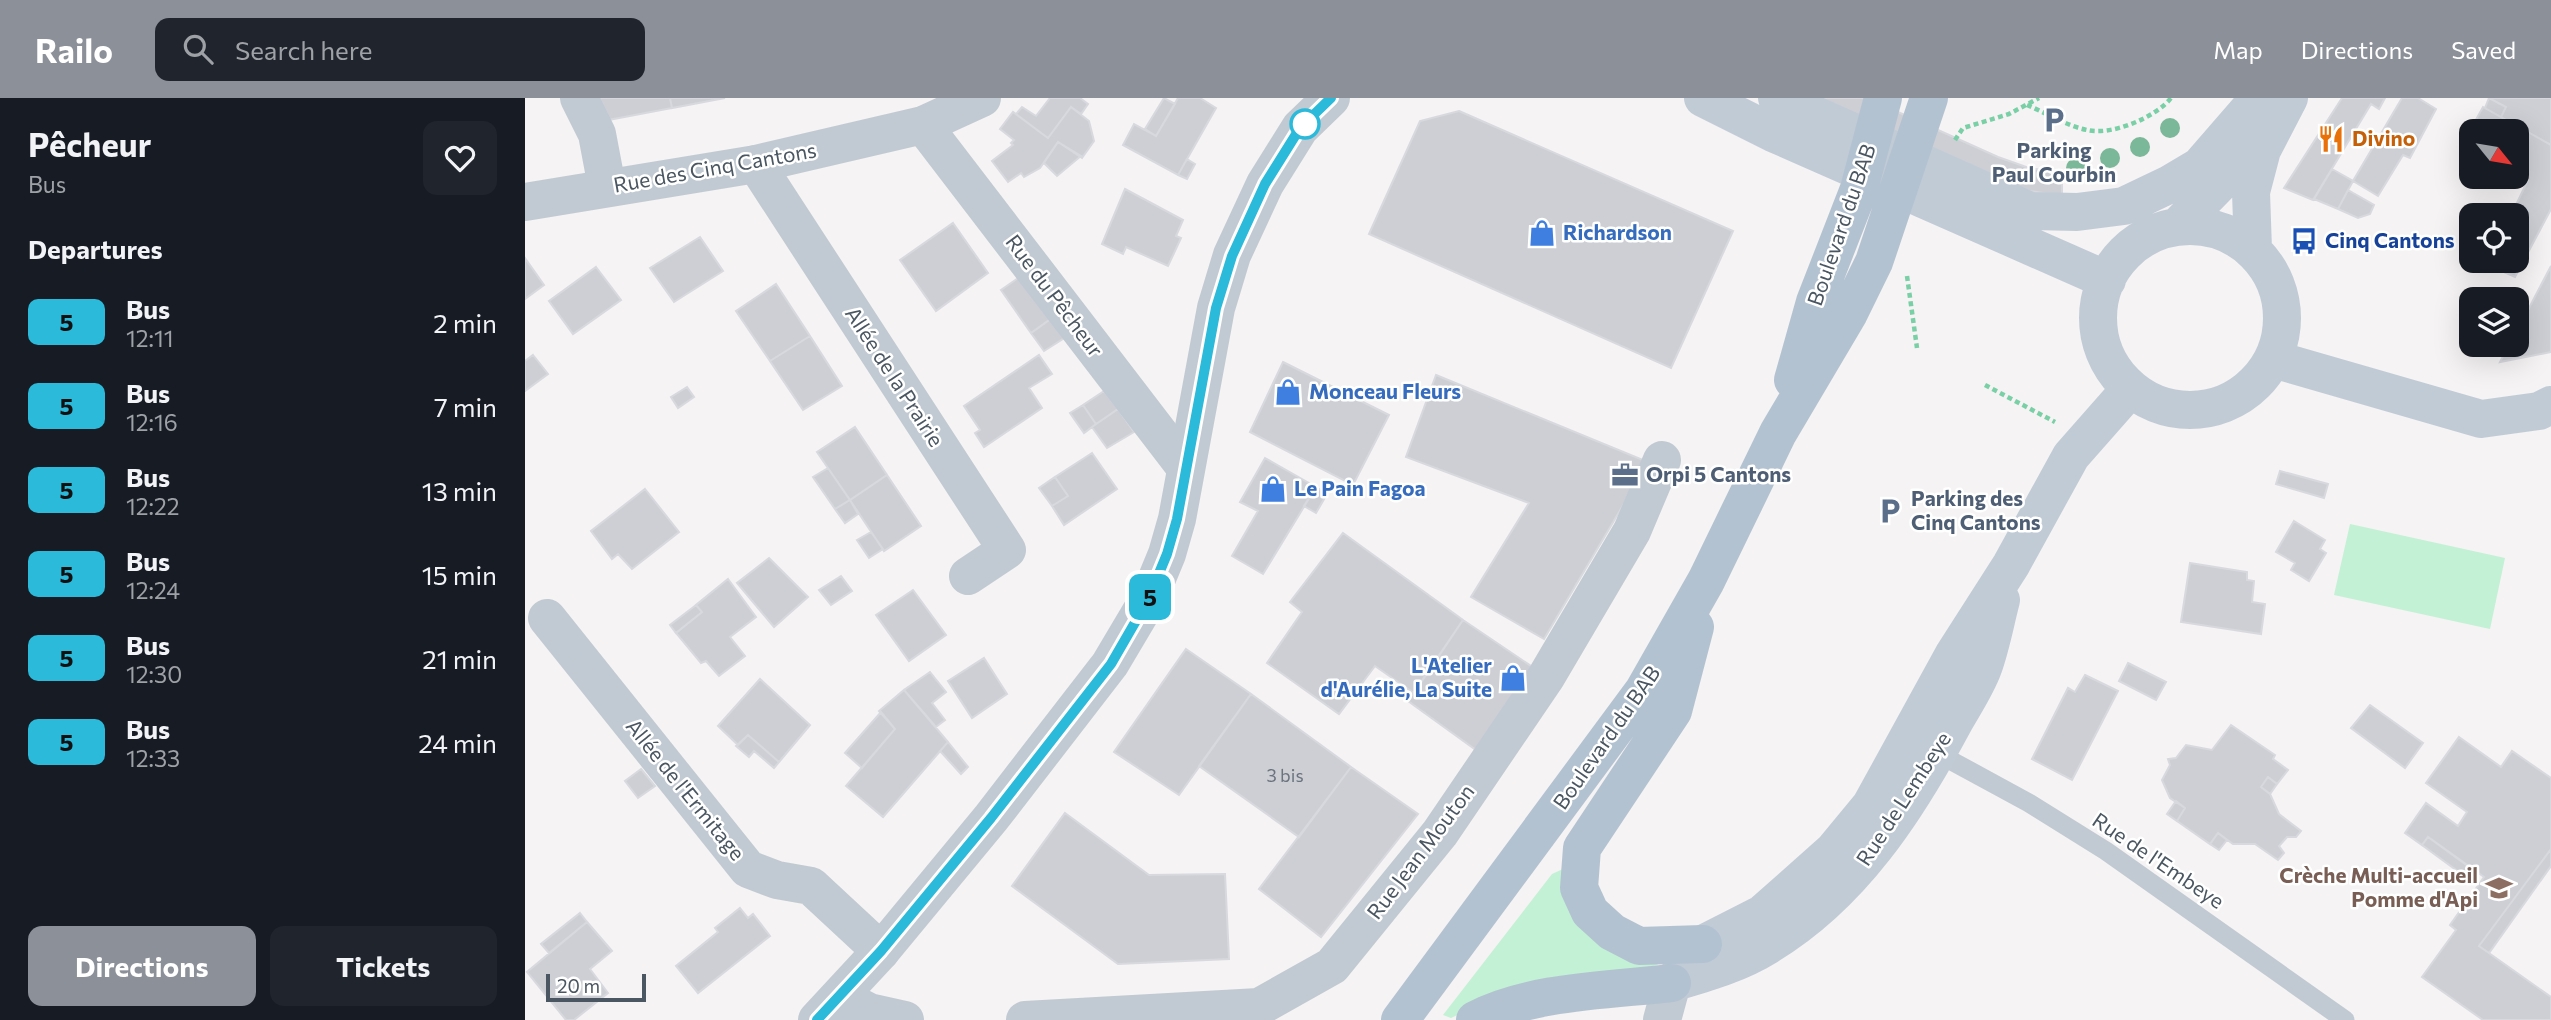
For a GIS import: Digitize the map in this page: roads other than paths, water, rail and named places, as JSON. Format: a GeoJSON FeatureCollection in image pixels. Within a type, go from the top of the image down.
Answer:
{"type":"FeatureCollection","features":[{"type":"Feature","properties":{"kind":"main road"},"geometry":{"type":"LineString","coordinates":[[1703,98],[1779,111],[1984,208],[2107,280]]}},
{"type":"Feature","properties":{"kind":"main road"},"geometry":{"type":"LineString","coordinates":[[1859,189],[1867,98]]}},
{"type":"Feature","properties":{"kind":"main road","name":"Boulevard du BAB"},"geometry":{"type":"LineString","coordinates":[[1778,433],[1815,302],[1859,189],[1883,98]]}},
{"type":"Feature","properties":{"kind":"main road","name":"Boulevard du BAB"},"geometry":{"type":"LineString","coordinates":[[1400,1020],[1644,690],[1706,581],[1778,433],[1849,313],[1874,262],[1929,98]]}},
{"type":"Feature","properties":{"kind":"main road"},"geometry":{"type":"LineString","coordinates":[[1984,208],[2077,212],[2124,206],[2168,186],[2200,166],[2260,98]]}},
{"type":"Feature","properties":{"kind":"main road"},"geometry":{"type":"LineString","coordinates":[[2177,227],[2222,181],[2246,142],[2260,98]]}},
{"type":"Feature","properties":{"kind":"main road"},"geometry":{"type":"LineString","coordinates":[[2253,250],[2251,192],[2262,150],[2289,98]]}},
{"type":"Feature","properties":{"kind":"main road"},"geometry":{"type":"LineString","coordinates":[[2177,227],[2204,227],[2230,235],[2253,250],[2268,269],[2280,302],[2281,337],[2273,359],[2257,382],[2234,399],[2208,409],[2181,410],[2154,403],[2130,389],[2111,366],[2100,338],[2099,308],[2107,280],[2128,251],[2159,232],[2177,227]]}},
{"type":"Feature","properties":{"kind":"main road"},"geometry":{"type":"LineString","coordinates":[[2273,359],[2481,419],[2539,411],[2551,405]]}},
{"type":"Feature","properties":{"kind":"main road","name":"Rue de Lembeye"},"geometry":{"type":"LineString","coordinates":[[1703,944],[1762,914],[1833,851],[1871,805],[1954,654],[2011,565],[2071,456],[2130,389]]}},
{"type":"Feature","properties":{"kind":"main road","name":"Rue de Lembeye"},"geometry":{"type":"LineString","coordinates":[[1672,983],[1728,965],[1765,948],[1829,901],[1888,829],[1937,753],[1983,669],[2011,565]]}},
{"type":"Feature","properties":{"kind":"main road"},"geometry":{"type":"LineString","coordinates":[[1703,944],[1639,946],[1612,932],[1590,912],[1579,888],[1582,848],[1673,711],[1706,581]]}},
{"type":"Feature","properties":{"kind":"main road"},"geometry":{"type":"LineString","coordinates":[[1377,1020],[1453,951]]}},
{"type":"Feature","properties":{"kind":"main road"},"geometry":{"type":"LineString","coordinates":[[1475,1020],[1489,1012],[1534,1000],[1672,983]]}},
{"type":"Feature","properties":{"kind":"street"},"geometry":{"type":"LineString","coordinates":[[579,98],[597,134],[607,187]]}},
{"type":"Feature","properties":{"kind":"street","name":"Rue des Cinq Cantons"},"geometry":{"type":"LineString","coordinates":[[525,202],[756,164],[923,125],[982,98]]}},
{"type":"Feature","properties":{"kind":"street"},"geometry":{"type":"LineString","coordinates":[[829,1009],[881,951],[991,818],[1111,664],[1148,600],[1167,554],[1216,308],[1232,256],[1265,184],[1300,128],[1331,98]]}},
{"type":"Feature","properties":{"kind":"street","name":"Rue du Pêcheur"},"geometry":{"type":"LineString","coordinates":[[923,125],[1185,467]]}},
{"type":"Feature","properties":{"kind":"street","name":"Allée de la Prairie"},"geometry":{"type":"LineString","coordinates":[[756,164],[1007,550],[968,576]]}},
{"type":"Feature","properties":{"kind":"street","name":"Rue Jean Mouton"},"geometry":{"type":"LineString","coordinates":[[1025,1020],[1259,1007],[1332,966],[1440,833],[1546,677],[1632,531],[1662,460]]}},
{"type":"Feature","properties":{"kind":"street","name":"Allée de l'Ermitage"},"geometry":{"type":"LineString","coordinates":[[547,618],[748,869],[777,880],[811,886],[881,951]]}},
{"type":"Feature","properties":{"kind":"street"},"geometry":{"type":"LineString","coordinates":[[1662,1020],[1672,983],[1703,944]]}},
{"type":"Feature","properties":{"kind":"street"},"geometry":{"type":"LineString","coordinates":[[829,1009],[869,1012],[905,1020]]}},
{"type":"Feature","properties":{"kind":"lane","name":"Rue de l'Embeye"},"geometry":{"type":"LineString","coordinates":[[1937,753],[2029,803],[2106,851],[2345,1020]]}},
{"type":"Feature","properties":{"kind":"place","name":"Parking Paul Courbin"},"geometry":{"type":"Point","coordinates":[2054,120]}},
{"type":"Feature","properties":{"kind":"place","name":"Divino"},"geometry":{"type":"Point","coordinates":[2331,139]}},
{"type":"Feature","properties":{"kind":"place","name":"Richardson"},"geometry":{"type":"Point","coordinates":[1542,233]}},
{"type":"Feature","properties":{"kind":"place","name":"Cinq Cantons"},"geometry":{"type":"Point","coordinates":[2304,241]}},
{"type":"Feature","properties":{"kind":"place","name":"Monceau Fleurs"},"geometry":{"type":"Point","coordinates":[1288,392]}},
{"type":"Feature","properties":{"kind":"place","name":"Orpi 5 Cantons"},"geometry":{"type":"Point","coordinates":[1625,475]}},
{"type":"Feature","properties":{"kind":"place","name":"Le Pain Fagoa"},"geometry":{"type":"Point","coordinates":[1273,489]}},
{"type":"Feature","properties":{"kind":"place","name":"Parking des Cinq Cantons"},"geometry":{"type":"Point","coordinates":[1890,511]}},
{"type":"Feature","properties":{"kind":"place","name":"L'Atelier d'Aurélie, La Suite"},"geometry":{"type":"Point","coordinates":[1513,678]}},
{"type":"Feature","properties":{"kind":"place","name":"Crèche Multi-accueil Pomme d'Api"},"geometry":{"type":"Point","coordinates":[2499,888]}}]}
